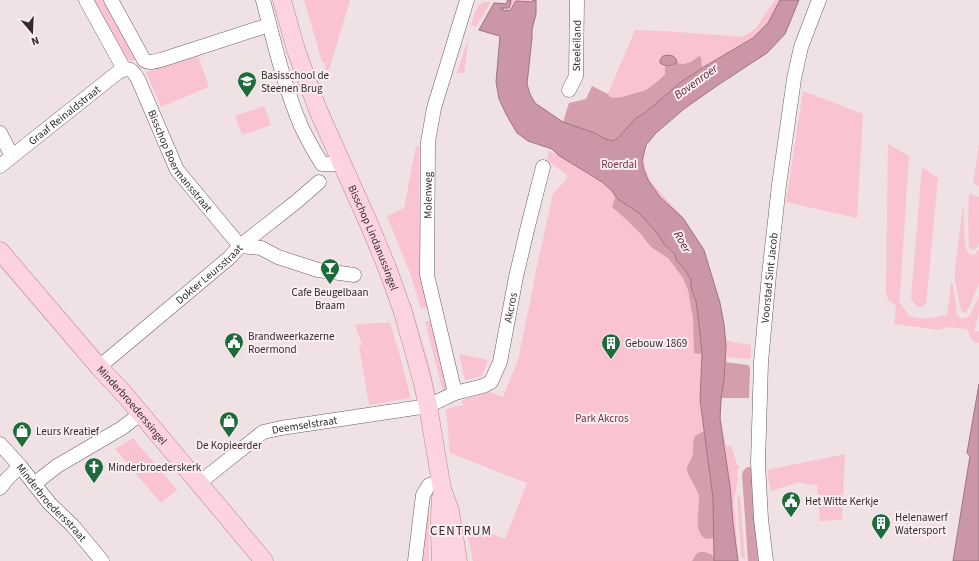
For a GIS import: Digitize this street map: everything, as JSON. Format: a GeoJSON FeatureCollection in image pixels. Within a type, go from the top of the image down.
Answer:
{"type":"FeatureCollection","features":[{"type":"Feature","properties":{"kind":"main road","name":"Bisschop Lindanussingel"},"geometry":{"type":"LineString","coordinates":[[282,0],[296,50],[314,100],[371,230],[397,294],[413,347],[423,407],[441,486],[450,511],[458,561]]}},
{"type":"Feature","properties":{"kind":"main road","name":"Minderbroederssingel"},"geometry":{"type":"LineString","coordinates":[[0,251],[264,561]]}},
{"type":"Feature","properties":{"kind":"main road","name":"Bisschop Lindanussingel"},"geometry":{"type":"LineString","coordinates":[[441,486],[439,515],[442,561]]}},
{"type":"Feature","properties":{"kind":"street","name":"Bisschop Boermansstraat"},"geometry":{"type":"LineString","coordinates":[[86,0],[127,69],[135,74],[138,79],[177,170],[240,246]]}},
{"type":"Feature","properties":{"kind":"street"},"geometry":{"type":"LineString","coordinates":[[111,0],[144,60],[150,62],[164,59],[269,25]]}},
{"type":"Feature","properties":{"kind":"street"},"geometry":{"type":"LineString","coordinates":[[262,0],[295,110],[310,144],[322,164],[341,164]]}},
{"type":"Feature","properties":{"kind":"street","name":"Molenweg"},"geometry":{"type":"LineString","coordinates":[[455,393],[427,275],[428,142],[434,108],[467,0]]}},
{"type":"Feature","properties":{"kind":"street","name":"Steeleiland"},"geometry":{"type":"LineString","coordinates":[[569,90],[576,76],[577,0]]}},
{"type":"Feature","properties":{"kind":"street","name":"Voorstad Sint Jacob"},"geometry":{"type":"LineString","coordinates":[[766,561],[761,519],[758,463],[761,362],[769,275],[781,170],[794,79],[801,47],[819,0]]}},
{"type":"Feature","properties":{"kind":"street","name":"Graaf Reinaldstraat"},"geometry":{"type":"LineString","coordinates":[[0,166],[117,73],[127,69]]}},
{"type":"Feature","properties":{"kind":"street"},"geometry":{"type":"LineString","coordinates":[[0,133],[12,156]]}},
{"type":"Feature","properties":{"kind":"street","name":"Akcros"},"geometry":{"type":"LineString","coordinates":[[423,407],[455,393],[483,386],[491,382],[500,362],[516,276],[543,166]]}},
{"type":"Feature","properties":{"kind":"street","name":"Dokter Leursstraat"},"geometry":{"type":"LineString","coordinates":[[99,367],[229,258],[240,246],[319,182]]}},
{"type":"Feature","properties":{"kind":"street"},"geometry":{"type":"LineString","coordinates":[[240,246],[261,248],[278,257],[318,270],[354,275]]}},
{"type":"Feature","properties":{"kind":"street","name":"Deemselstraat"},"geometry":{"type":"LineString","coordinates":[[199,483],[263,432],[423,407]]}},
{"type":"Feature","properties":{"kind":"street"},"geometry":{"type":"LineString","coordinates":[[34,484],[57,466],[122,428],[140,414]]}},
{"type":"Feature","properties":{"kind":"street","name":"Minderbroedersstraat"},"geometry":{"type":"LineString","coordinates":[[0,444],[20,466],[50,504],[73,526],[102,561]]}},
{"type":"Feature","properties":{"kind":"street"},"geometry":{"type":"LineString","coordinates":[[0,488],[20,466]]}},
{"type":"Feature","properties":{"kind":"street"},"geometry":{"type":"LineString","coordinates":[[415,561],[423,495],[429,485],[441,486]]}},
{"type":"Feature","properties":{"kind":"green space"},"geometry":{"type":"Polygon","coordinates":[[[93,0],[107,0],[137,58],[135,60],[131,61],[124,57],[93,0]]]}},
{"type":"Feature","properties":{"kind":"green space"},"geometry":{"type":"Polygon","coordinates":[[[304,0],[350,0],[329,70],[326,70],[325,63],[322,62],[304,0]]]}},
{"type":"Feature","properties":{"kind":"green space","name":"Park Akcros"},"geometry":{"type":"Polygon","coordinates":[[[506,0],[537,0],[526,90],[530,102],[575,130],[596,138],[691,62],[683,64],[677,63],[676,59],[660,63],[665,66],[665,73],[658,81],[646,90],[622,97],[610,97],[608,94],[635,30],[742,37],[755,29],[775,0],[799,0],[681,104],[646,145],[644,158],[645,167],[650,180],[675,208],[697,240],[726,345],[726,341],[731,341],[751,345],[751,358],[749,359],[727,357],[727,370],[721,411],[726,446],[731,446],[737,464],[740,467],[737,472],[738,479],[734,499],[739,561],[473,561],[465,524],[505,539],[527,483],[450,453],[446,409],[463,405],[462,400],[490,392],[503,397],[518,360],[553,194],[568,176],[547,160],[549,151],[580,169],[553,148],[528,141],[517,133],[505,113],[499,95],[497,72],[500,37],[478,30],[494,2],[506,3],[506,0]],[[698,316],[702,360],[700,400],[702,422],[705,378],[698,316]]]}},
{"type":"Feature","properties":{"kind":"green space"},"geometry":{"type":"Polygon","coordinates":[[[484,2],[491,2],[476,27],[471,25],[477,8],[484,2]]]}},
{"type":"Feature","properties":{"kind":"green space"},"geometry":{"type":"Polygon","coordinates":[[[467,42],[464,73],[457,73],[467,42]]]}},
{"type":"Feature","properties":{"kind":"green space"},"geometry":{"type":"Polygon","coordinates":[[[198,56],[209,87],[161,107],[146,72],[198,56]]]}},
{"type":"Feature","properties":{"kind":"green space"},"geometry":{"type":"Polygon","coordinates":[[[803,91],[863,114],[857,218],[786,202],[803,91]]]}},
{"type":"Feature","properties":{"kind":"green space"},"geometry":{"type":"Polygon","coordinates":[[[264,106],[271,125],[242,135],[235,116],[264,106]]]}},
{"type":"Feature","properties":{"kind":"green space"},"geometry":{"type":"Polygon","coordinates":[[[888,144],[909,156],[899,301],[909,316],[924,319],[947,315],[951,283],[953,284],[957,315],[961,318],[966,318],[970,315],[979,296],[979,313],[974,331],[978,332],[979,330],[979,343],[973,342],[967,329],[948,327],[939,330],[894,324],[896,305],[889,301],[886,293],[888,144]]]}},
{"type":"Feature","properties":{"kind":"green space"},"geometry":{"type":"Polygon","coordinates":[[[979,144],[979,186],[973,184],[979,144]]]}},
{"type":"Feature","properties":{"kind":"green space"},"geometry":{"type":"Polygon","coordinates":[[[419,145],[420,238],[431,306],[421,309],[410,273],[387,216],[404,208],[416,147],[419,145]]]}},
{"type":"Feature","properties":{"kind":"green space"},"geometry":{"type":"Polygon","coordinates":[[[922,167],[938,178],[926,304],[921,307],[916,306],[911,299],[922,167]]]}},
{"type":"Feature","properties":{"kind":"green space"},"geometry":{"type":"Polygon","coordinates":[[[969,194],[979,197],[979,243],[975,250],[970,249],[969,247],[969,194]]]}},
{"type":"Feature","properties":{"kind":"green space"},"geometry":{"type":"Polygon","coordinates":[[[963,204],[966,249],[969,253],[974,255],[979,249],[979,283],[968,310],[965,313],[961,311],[955,281],[963,204]]]}},
{"type":"Feature","properties":{"kind":"green space"},"geometry":{"type":"Polygon","coordinates":[[[411,304],[430,368],[436,397],[432,399],[410,307],[411,304]]]}},
{"type":"Feature","properties":{"kind":"green space"},"geometry":{"type":"Polygon","coordinates":[[[434,319],[449,388],[443,392],[425,322],[434,319]]]}},
{"type":"Feature","properties":{"kind":"green space"},"geometry":{"type":"Polygon","coordinates":[[[390,323],[411,398],[369,405],[359,346],[362,345],[355,325],[390,323]]]}},
{"type":"Feature","properties":{"kind":"green space"},"geometry":{"type":"Polygon","coordinates":[[[459,354],[488,360],[482,376],[465,380],[459,354]]]}},
{"type":"Feature","properties":{"kind":"green space"},"geometry":{"type":"Polygon","coordinates":[[[133,438],[177,490],[161,503],[115,449],[133,438]]]}},
{"type":"Feature","properties":{"kind":"green space"},"geometry":{"type":"Polygon","coordinates":[[[845,454],[842,520],[820,521],[817,485],[800,482],[771,491],[767,470],[845,454]]]}},
{"type":"Feature","properties":{"kind":"green space"},"geometry":{"type":"Polygon","coordinates":[[[739,495],[744,559],[741,556],[737,501],[739,495]]]}},
{"type":"Feature","properties":{"kind":"green space"},"geometry":{"type":"Polygon","coordinates":[[[429,504],[429,561],[421,561],[429,504]]]}},
{"type":"Feature","properties":{"kind":"shaded area"},"geometry":{"type":"Polygon","coordinates":[[[699,56],[701,57],[702,68],[681,82],[646,112],[635,119],[618,138],[613,141],[563,122],[569,103],[586,99],[592,86],[608,94],[610,97],[622,97],[646,90],[665,74],[665,66],[691,62],[699,56]]]}},
{"type":"Feature","properties":{"kind":"shaded area"},"geometry":{"type":"Polygon","coordinates":[[[612,191],[619,200],[639,212],[648,222],[664,244],[675,254],[676,260],[691,280],[691,287],[696,301],[702,354],[694,353],[693,318],[688,290],[683,278],[668,258],[651,247],[641,234],[612,207],[615,198],[612,191]]]}},
{"type":"Feature","properties":{"kind":"shaded area"},"geometry":{"type":"Polygon","coordinates":[[[725,362],[748,365],[750,368],[749,398],[722,398],[725,362]]]}},
{"type":"Feature","properties":{"kind":"shaded area"},"geometry":{"type":"Polygon","coordinates":[[[704,432],[713,498],[714,538],[707,539],[702,536],[698,527],[699,496],[687,471],[693,454],[695,436],[704,432]]]}},
{"type":"Feature","properties":{"kind":"shaded area"},"geometry":{"type":"Polygon","coordinates":[[[747,467],[754,468],[761,561],[748,561],[742,475],[743,471],[747,467]]]}},
{"type":"Feature","properties":{"kind":"shaded area"},"geometry":{"type":"Polygon","coordinates":[[[701,552],[712,555],[714,561],[692,561],[697,553],[701,552]]]}},
{"type":"Feature","properties":{"kind":"water","name":"Roerdal"},"geometry":{"type":"Polygon","coordinates":[[[508,0],[511,0],[509,8],[500,8],[505,12],[506,10],[510,11],[516,1],[532,2],[533,0],[536,0],[536,14],[532,29],[527,84],[535,103],[563,122],[613,141],[618,138],[635,119],[646,112],[681,82],[753,38],[768,23],[780,0],[799,0],[785,34],[767,53],[684,109],[656,133],[646,145],[642,161],[648,180],[660,197],[683,218],[704,250],[720,303],[726,345],[720,419],[730,486],[738,561],[714,561],[713,498],[700,400],[702,353],[696,301],[691,287],[691,280],[676,260],[675,254],[664,244],[657,233],[639,213],[619,200],[602,182],[558,155],[552,149],[528,141],[517,133],[499,99],[496,82],[500,36],[479,30],[494,3],[506,4],[508,0]]]}},
{"type":"Feature","properties":{"kind":"water"},"geometry":{"type":"Polygon","coordinates":[[[663,56],[673,56],[677,63],[668,66],[660,63],[663,56]]]}},
{"type":"Feature","properties":{"kind":"water"},"geometry":{"type":"Polygon","coordinates":[[[979,384],[979,561],[953,561],[970,456],[967,453],[979,384]]]}},
{"type":"Feature","properties":{"kind":"place","name":"Basisschool de Steenen Brug"},"geometry":{"type":"Point","coordinates":[247,98]}},
{"type":"Feature","properties":{"kind":"place","name":"Cafe Beugelbaan Braam"},"geometry":{"type":"Point","coordinates":[330,285]}},
{"type":"Feature","properties":{"kind":"place","name":"Brandweerkazerne Roermond"},"geometry":{"type":"Point","coordinates":[234,359]}},
{"type":"Feature","properties":{"kind":"place","name":"Gebouw 1869"},"geometry":{"type":"Point","coordinates":[611,360]}},
{"type":"Feature","properties":{"kind":"place","name":"De Kopieerder"},"geometry":{"type":"Point","coordinates":[229,438]}},
{"type":"Feature","properties":{"kind":"place","name":"Leurs Kreatief"},"geometry":{"type":"Point","coordinates":[22,448]}},
{"type":"Feature","properties":{"kind":"place","name":"Minderbroederskerk"},"geometry":{"type":"Point","coordinates":[94,484]}},
{"type":"Feature","properties":{"kind":"place","name":"Het Witte Kerkje"},"geometry":{"type":"Point","coordinates":[791,518]}},
{"type":"Feature","properties":{"kind":"place","name":"Helenawerf Watersport"},"geometry":{"type":"Point","coordinates":[881,540]}},
{"type":"Feature","properties":{"kind":"district","name":"CENTRUM"},"geometry":{"type":"Point","coordinates":[461,531]}},
{"type":"Feature","properties":{"kind":"water label","name":"Bovenroer"},"geometry":{"type":"Point","coordinates":[696,82]}},
{"type":"Feature","properties":{"kind":"water label","name":"Roer"},"geometry":{"type":"Point","coordinates":[682,242]}}]}
